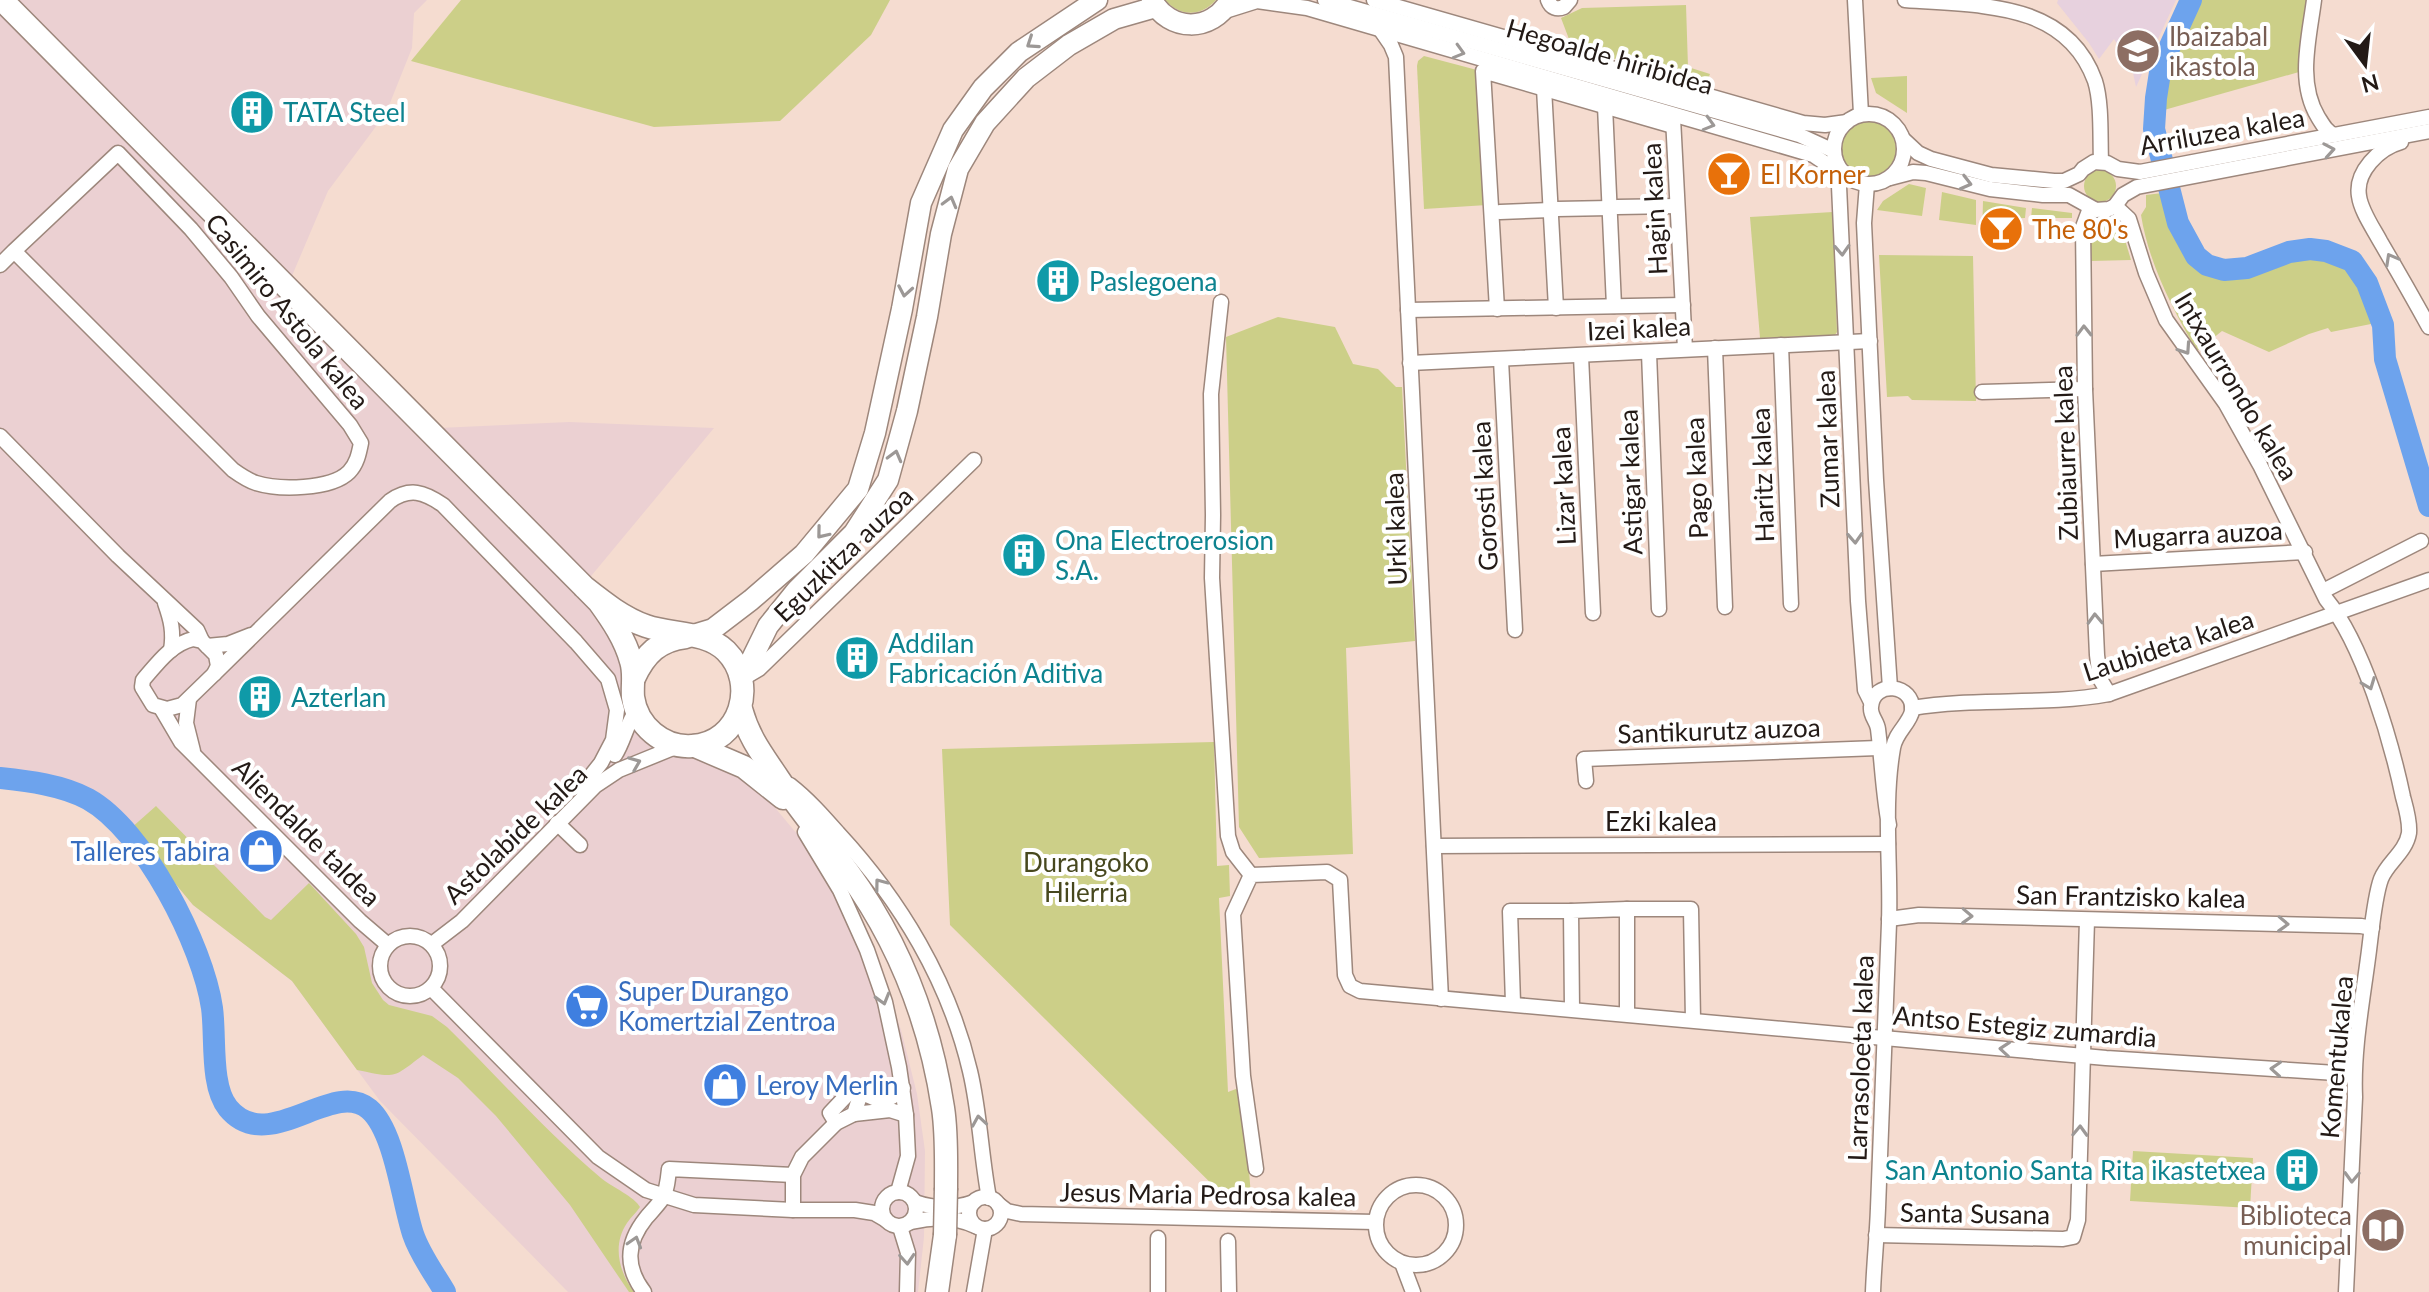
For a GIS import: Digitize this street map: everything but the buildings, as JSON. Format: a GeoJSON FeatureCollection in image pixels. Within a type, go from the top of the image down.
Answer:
{"type":"FeatureCollection","features":[{"type":"Feature","properties":{"kind":"main road"},"geometry":{"type":"LineString","coordinates":[[634,678],[642,661],[655,647],[671,639],[713,629],[751,600],[804,554],[858,489],[875,433],[921,203],[953,130],[983,88],[1019,52],[1097,0]]}},
{"type":"Feature","properties":{"kind":"main road"},"geometry":{"type":"LineString","coordinates":[[3,1],[599,602],[622,638],[632,662],[636,711],[646,727],[660,739],[687,746],[771,779]]}},
{"type":"Feature","properties":{"kind":"main road"},"geometry":{"type":"LineString","coordinates":[[742,679],[768,626],[797,590],[854,533],[888,480],[907,411],[941,234],[958,169],[985,123],[1026,78],[1069,45],[1114,19],[1154,4],[1169,20],[1187,26],[1206,23],[1226,6]]}},
{"type":"Feature","properties":{"kind":"main road"},"geometry":{"type":"LineString","coordinates":[[584,587],[622,615],[644,626],[666,633],[708,639],[724,649],[736,662],[744,694],[734,723],[710,742],[687,746]]}},
{"type":"Feature","properties":{"kind":"main road"},"geometry":{"type":"LineString","coordinates":[[741,709],[771,779],[849,873],[881,922],[912,987],[933,1056],[943,1111],[945,1235],[937,1292]]}},
{"type":"Feature","properties":{"kind":"street","name":"Hegoalde hiribidea"},"geometry":{"type":"LineString","coordinates":[[1325,0],[1799,135],[1838,163]]}},
{"type":"Feature","properties":{"kind":"street"},"geometry":{"type":"LineString","coordinates":[[1374,0],[1803,123],[1825,125],[1847,122],[1861,114],[1884,116],[1896,125],[1905,147],[1901,164],[1890,178],[1879,183],[1858,183],[1838,163],[1835,140],[1847,122]]}},
{"type":"Feature","properties":{"kind":"street"},"geometry":{"type":"LineString","coordinates":[[1548,0],[1557,9],[1570,0]]}},
{"type":"Feature","properties":{"kind":"street"},"geometry":{"type":"LineString","coordinates":[[1855,0],[1861,114]]}},
{"type":"Feature","properties":{"kind":"street"},"geometry":{"type":"LineString","coordinates":[[1903,139],[1918,153],[1931,159],[1991,175],[2064,181],[2079,174],[2088,165],[2101,161],[2095,81],[2078,48],[2053,23],[2021,10],[1905,0]]}},
{"type":"Feature","properties":{"kind":"street"},"geometry":{"type":"LineString","coordinates":[[2314,0],[2305,75],[2307,93],[2326,132],[2334,135]]}},
{"type":"Feature","properties":{"kind":"street"},"geometry":{"type":"LineString","coordinates":[[1226,6],[1249,2],[1284,4],[1345,18],[1673,120],[1813,155],[1825,163],[1838,163]]}},
{"type":"Feature","properties":{"kind":"street"},"geometry":{"type":"LineString","coordinates":[[1380,29],[1396,57]]}},
{"type":"Feature","properties":{"kind":"street"},"geometry":{"type":"LineString","coordinates":[[1396,57],[1404,45],[1415,40]]}},
{"type":"Feature","properties":{"kind":"street","name":"Urki kalea"},"geometry":{"type":"LineString","coordinates":[[1396,57],[1441,999]]}},
{"type":"Feature","properties":{"kind":"street","name":"Hegoalde hiribidea"},"geometry":{"type":"LineString","coordinates":[[1497,309],[1483,71],[1605,106],[1673,120]]}},
{"type":"Feature","properties":{"kind":"street","name":"Hegoalde hiribidea"},"geometry":{"type":"LineString","coordinates":[[1544,88],[1554,210],[1556,308]]}},
{"type":"Feature","properties":{"kind":"street","name":"Hegoalde hiribidea"},"geometry":{"type":"LineString","coordinates":[[1605,106],[1613,208],[1614,306]]}},
{"type":"Feature","properties":{"kind":"street"},"geometry":{"type":"LineString","coordinates":[[2299,142],[2310,118],[2311,106]]}},
{"type":"Feature","properties":{"kind":"street","name":"Hagin kalea"},"geometry":{"type":"LineString","coordinates":[[1673,120],[1685,349]]}},
{"type":"Feature","properties":{"kind":"street"},"geometry":{"type":"LineString","coordinates":[[2428,127],[2413,140],[2394,144],[2376,156],[2365,169],[2358,195],[2429,327]]}},
{"type":"Feature","properties":{"kind":"street","name":"Arriluzea kalea"},"geometry":{"type":"LineString","coordinates":[[2196,168],[2334,135],[2428,127]]}},
{"type":"Feature","properties":{"kind":"street","name":"Arriluzea kalea"},"geometry":{"type":"LineString","coordinates":[[1890,178],[1913,172],[1926,173],[1990,189],[2069,195],[2085,205],[2103,210],[2156,176],[2428,127]]}},
{"type":"Feature","properties":{"kind":"street","name":"Casimiro Astola kalea"},"geometry":{"type":"LineString","coordinates":[[0,265],[14,251],[118,153],[191,229],[231,277],[258,316],[350,425],[361,443],[359,456],[350,471],[337,480],[318,486],[273,486],[249,480],[233,470],[14,251]]}},
{"type":"Feature","properties":{"kind":"street","name":"Arriluzea kalea"},"geometry":{"type":"LineString","coordinates":[[2101,161],[2118,169],[2156,176]]}},
{"type":"Feature","properties":{"kind":"street","name":"Zumar kalea"},"geometry":{"type":"LineString","coordinates":[[1838,163],[1858,601],[1865,690],[1871,702]]}},
{"type":"Feature","properties":{"kind":"street","name":"Arriluzea kalea"},"geometry":{"type":"LineString","coordinates":[[2118,169],[2124,181],[2119,200]]}},
{"type":"Feature","properties":{"kind":"street"},"geometry":{"type":"LineString","coordinates":[[2079,174],[2075,188],[2085,205]]}},
{"type":"Feature","properties":{"kind":"street"},"geometry":{"type":"LineString","coordinates":[[1867,184],[1864,223],[1890,688]]}},
{"type":"Feature","properties":{"kind":"street","name":"Intxaurrondo kalea"},"geometry":{"type":"LineString","coordinates":[[2119,200],[2166,320],[2226,404],[2356,649],[2399,778],[2409,834]]}},
{"type":"Feature","properties":{"kind":"street","name":"Zubiaurre kalea"},"geometry":{"type":"LineString","coordinates":[[2085,205],[2085,389],[2097,655],[2100,679],[2109,694]]}},
{"type":"Feature","properties":{"kind":"street"},"geometry":{"type":"LineString","coordinates":[[1500,212],[1677,206]]}},
{"type":"Feature","properties":{"kind":"street"},"geometry":{"type":"LineString","coordinates":[[1221,302],[1211,394],[1212,578],[1228,836],[1233,852],[1251,875],[1233,914],[1243,1076],[1256,1169]]}},
{"type":"Feature","properties":{"kind":"street"},"geometry":{"type":"LineString","coordinates":[[1408,310],[1683,305]]}},
{"type":"Feature","properties":{"kind":"street","name":"Izei kalea"},"geometry":{"type":"LineString","coordinates":[[1410,363],[1870,341]]}},
{"type":"Feature","properties":{"kind":"street","name":"Haritz kalea"},"geometry":{"type":"LineString","coordinates":[[1781,345],[1791,604]]}},
{"type":"Feature","properties":{"kind":"street","name":"Pago kalea"},"geometry":{"type":"LineString","coordinates":[[1715,348],[1725,607]]}},
{"type":"Feature","properties":{"kind":"street","name":"Astigar kalea"},"geometry":{"type":"LineString","coordinates":[[1649,353],[1659,609]]}},
{"type":"Feature","properties":{"kind":"street","name":"Lizar kalea"},"geometry":{"type":"LineString","coordinates":[[1581,356],[1593,613]]}},
{"type":"Feature","properties":{"kind":"street","name":"Gorosti kalea"},"geometry":{"type":"LineString","coordinates":[[1501,360],[1515,630]]}},
{"type":"Feature","properties":{"kind":"street"},"geometry":{"type":"LineString","coordinates":[[1982,392],[2085,389]]}},
{"type":"Feature","properties":{"kind":"street"},"geometry":{"type":"LineString","coordinates":[[0,436],[118,556],[197,630],[217,660],[214,674]]}},
{"type":"Feature","properties":{"kind":"street","name":"Eguzkitza auzoa"},"geometry":{"type":"LineString","coordinates":[[742,679],[759,669],[974,460]]}},
{"type":"Feature","properties":{"kind":"street"},"geometry":{"type":"LineString","coordinates":[[161,708],[174,708],[189,699],[230,662],[255,633],[390,501],[413,491],[443,505],[608,679],[617,710],[613,740],[586,782],[589,791]]}},
{"type":"Feature","properties":{"kind":"street"},"geometry":{"type":"LineString","coordinates":[[2323,591],[2421,541]]}},
{"type":"Feature","properties":{"kind":"street","name":"Mugarra auzoa"},"geometry":{"type":"LineString","coordinates":[[2093,564],[2305,552]]}},
{"type":"Feature","properties":{"kind":"street","name":"Laubideta kalea"},"geometry":{"type":"LineString","coordinates":[[1912,708],[1945,703],[2061,700],[2109,694],[2429,580]]}},
{"type":"Feature","properties":{"kind":"street"},"geometry":{"type":"LineString","coordinates":[[163,599],[172,622],[171,650]]}},
{"type":"Feature","properties":{"kind":"street"},"geometry":{"type":"LineString","coordinates":[[171,650],[193,639],[205,644],[228,644],[255,633]]}},
{"type":"Feature","properties":{"kind":"street","name":"Aliendalde taldea"},"geometry":{"type":"LineString","coordinates":[[171,650],[142,683],[148,699],[161,708],[181,742],[360,921],[388,945]]}},
{"type":"Feature","properties":{"kind":"street"},"geometry":{"type":"LineString","coordinates":[[1889,825],[1893,745],[1902,726],[1910,718],[1912,708],[1908,696],[1897,688],[1879,692],[1871,702],[1871,714],[1878,724],[1890,729],[1902,726]]}},
{"type":"Feature","properties":{"kind":"street"},"geometry":{"type":"LineString","coordinates":[[189,699],[186,723],[193,752]]}},
{"type":"Feature","properties":{"kind":"street"},"geometry":{"type":"LineString","coordinates":[[589,791],[622,743],[627,725],[636,711]]}},
{"type":"Feature","properties":{"kind":"street"},"geometry":{"type":"LineString","coordinates":[[1878,724],[1878,748],[1889,825]]}},
{"type":"Feature","properties":{"kind":"street","name":"Astolabide kalea"},"geometry":{"type":"LineString","coordinates":[[432,944],[462,921],[589,791],[619,770],[687,746]]}},
{"type":"Feature","properties":{"kind":"street","name":"Santikurutz auzoa"},"geometry":{"type":"LineString","coordinates":[[1586,781],[1584,759],[1878,748]]}},
{"type":"Feature","properties":{"kind":"street"},"geometry":{"type":"LineString","coordinates":[[771,779],[811,838],[840,890],[885,1002],[903,1088],[908,1156],[893,1194],[882,1210],[886,1220]]}},
{"type":"Feature","properties":{"kind":"street"},"geometry":{"type":"LineString","coordinates":[[771,779],[805,797],[875,876],[902,913],[935,971],[970,1069],[980,1125],[987,1201],[1001,1214],[986,1226],[974,1292]]}},
{"type":"Feature","properties":{"kind":"street"},"geometry":{"type":"LineString","coordinates":[[557,823],[580,845]]}},
{"type":"Feature","properties":{"kind":"street","name":"Larrasoloeta kalea"},"geometry":{"type":"LineString","coordinates":[[1873,1292],[1889,919],[1889,825]]}},
{"type":"Feature","properties":{"kind":"street","name":"Komentukalea"},"geometry":{"type":"LineString","coordinates":[[2346,1292],[2354,1071],[2372,928],[2382,876],[2403,848],[2409,834]]}},
{"type":"Feature","properties":{"kind":"street","name":"Ezki kalea"},"geometry":{"type":"LineString","coordinates":[[1434,846],[1888,844]]}},
{"type":"Feature","properties":{"kind":"street","name":"Antso Estegiz zumardia"},"geometry":{"type":"LineString","coordinates":[[1251,875],[1327,872],[1340,880],[1345,975],[1350,986],[1360,991],[2083,1056],[2321,1072],[2354,1071]]}},
{"type":"Feature","properties":{"kind":"street"},"geometry":{"type":"LineString","coordinates":[[1627,909],[1627,1014]]}},
{"type":"Feature","properties":{"kind":"street"},"geometry":{"type":"LineString","coordinates":[[1513,1003],[1510,911],[1691,909],[1693,1020]]}},
{"type":"Feature","properties":{"kind":"street"},"geometry":{"type":"LineString","coordinates":[[1571,911],[1572,1009]]}},
{"type":"Feature","properties":{"kind":"street","name":"San Frantzisko kalea"},"geometry":{"type":"LineString","coordinates":[[1889,919],[1919,915],[2372,928]]}},
{"type":"Feature","properties":{"kind":"street"},"geometry":{"type":"LineString","coordinates":[[2083,1056],[2087,920]]}},
{"type":"Feature","properties":{"kind":"street"},"geometry":{"type":"LineString","coordinates":[[415,935],[432,944],[441,961],[437,980],[431,988],[412,996],[402,995],[385,983],[380,963],[388,945],[396,939],[415,935]]}},
{"type":"Feature","properties":{"kind":"street"},"geometry":{"type":"LineString","coordinates":[[431,988],[598,1157],[646,1190],[664,1197],[694,1205],[855,1210],[874,1213],[895,1226],[928,1218],[962,1219],[986,1226],[1019,1215],[1040,1214]]}},
{"type":"Feature","properties":{"kind":"street","name":"Santa Susana"},"geometry":{"type":"LineString","coordinates":[[1876,1235],[2073,1237],[2078,1220],[2083,1056]]}},
{"type":"Feature","properties":{"kind":"street"},"geometry":{"type":"LineString","coordinates":[[836,1123],[830,1113],[854,1091],[866,1097],[887,1100],[903,1088]]}},
{"type":"Feature","properties":{"kind":"street"},"geometry":{"type":"LineString","coordinates":[[854,1114],[861,1093]]}},
{"type":"Feature","properties":{"kind":"street"},"geometry":{"type":"LineString","coordinates":[[793,1210],[793,1175],[802,1157],[836,1123],[854,1114],[890,1110],[906,1115]]}},
{"type":"Feature","properties":{"kind":"street"},"geometry":{"type":"LineString","coordinates":[[644,1292],[629,1263],[634,1237],[664,1197],[669,1169],[793,1175]]}},
{"type":"Feature","properties":{"kind":"street"},"geometry":{"type":"LineString","coordinates":[[1419,1185],[1442,1194],[1455,1216],[1456,1228],[1453,1241],[1446,1251],[1436,1259],[1413,1265],[1402,1263],[1382,1247],[1376,1235],[1375,1222],[1385,1199],[1406,1186],[1419,1185]]}},
{"type":"Feature","properties":{"kind":"street"},"geometry":{"type":"LineString","coordinates":[[855,1210],[893,1194],[908,1194],[915,1202],[917,1212],[906,1224],[907,1292]]}},
{"type":"Feature","properties":{"kind":"street"},"geometry":{"type":"LineString","coordinates":[[986,1226],[970,1217],[969,1211],[987,1201]]}},
{"type":"Feature","properties":{"kind":"street"},"geometry":{"type":"LineString","coordinates":[[915,1202],[935,1207],[960,1207],[987,1201],[1016,1214],[1040,1214]]}},
{"type":"Feature","properties":{"kind":"street","name":"Jesus Maria Pedrosa kalea"},"geometry":{"type":"LineString","coordinates":[[1040,1214],[1375,1222]]}},
{"type":"Feature","properties":{"kind":"street"},"geometry":{"type":"LineString","coordinates":[[1158,1238],[1158,1292]]}},
{"type":"Feature","properties":{"kind":"street"},"geometry":{"type":"LineString","coordinates":[[1228,1241],[1229,1292]]}},
{"type":"Feature","properties":{"kind":"street"},"geometry":{"type":"LineString","coordinates":[[1402,1263],[1415,1292]]}},
{"type":"Feature","properties":{"kind":"street"},"geometry":{"type":"LineString","coordinates":[[1415,1292],[1424,1264]]}},
{"type":"Feature","properties":{"kind":"shaded area"},"geometry":{"type":"Polygon","coordinates":[[[0,0],[427,0],[414,13],[412,48],[386,113],[328,191],[283,297],[417,429],[569,422],[714,428],[577,593],[620,646],[623,718],[668,755],[711,761],[756,785],[850,897],[879,965],[901,1030],[917,1094],[925,1151],[924,1237],[918,1292],[568,1292],[380,1101],[292,981],[193,905],[113,808],[86,790],[0,772],[0,0]]]}},
{"type":"Feature","properties":{"kind":"shaded area","name":"Ibaizabal ikastola"},"geometry":{"type":"Polygon","coordinates":[[[2058,0],[2176,0],[2136,87],[2132,68],[2114,39],[2099,59],[2057,3],[2058,0]]]}},
{"type":"Feature","properties":{"kind":"green space"},"geometry":{"type":"Polygon","coordinates":[[[461,0],[890,0],[871,35],[780,121],[654,127],[411,61],[461,0]]]}},
{"type":"Feature","properties":{"kind":"green space"},"geometry":{"type":"Polygon","coordinates":[[[1165,0],[1216,0],[1204,10],[1190,13],[1177,10],[1165,0]]]}},
{"type":"Feature","properties":{"kind":"green space"},"geometry":{"type":"Polygon","coordinates":[[[2198,0],[2308,0],[2299,72],[2157,112],[2160,69],[2198,0]]]}},
{"type":"Feature","properties":{"kind":"green space"},"geometry":{"type":"Polygon","coordinates":[[[1686,5],[1688,67],[1710,74],[1706,84],[1572,47],[1561,18],[1582,8],[1686,5]]]}},
{"type":"Feature","properties":{"kind":"green space"},"geometry":{"type":"Polygon","coordinates":[[[1424,56],[1477,70],[1487,205],[1424,209],[1417,66],[1424,56]]]}},
{"type":"Feature","properties":{"kind":"green space"},"geometry":{"type":"Polygon","coordinates":[[[1907,76],[1907,113],[1876,93],[1871,78],[1907,76]]]}},
{"type":"Feature","properties":{"kind":"green space"},"geometry":{"type":"Polygon","coordinates":[[[1868,121],[1888,129],[1896,149],[1888,169],[1868,177],[1848,169],[1840,149],[1848,129],[1868,121]]]}},
{"type":"Feature","properties":{"kind":"green space"},"geometry":{"type":"Polygon","coordinates":[[[2100,170],[2111,175],[2116,186],[2111,197],[2100,202],[2089,197],[2084,186],[2089,175],[2100,170]]]}},
{"type":"Feature","properties":{"kind":"green space"},"geometry":{"type":"Polygon","coordinates":[[[1909,184],[1926,188],[1922,216],[1877,210],[1883,201],[1909,184]]]}},
{"type":"Feature","properties":{"kind":"green space"},"geometry":{"type":"Polygon","coordinates":[[[1942,192],[1976,200],[1976,225],[1939,220],[1942,192]]]}},
{"type":"Feature","properties":{"kind":"green space"},"geometry":{"type":"Polygon","coordinates":[[[2162,193],[2170,225],[2181,248],[2193,263],[2208,272],[2226,275],[2248,273],[2300,257],[2328,260],[2351,274],[2360,284],[2370,310],[2371,324],[2331,332],[2328,328],[2269,352],[2222,331],[2197,351],[2163,285],[2141,215],[2146,207],[2146,195],[2162,193]]]}},
{"type":"Feature","properties":{"kind":"green space"},"geometry":{"type":"Polygon","coordinates":[[[1983,201],[2026,208],[2025,218],[1992,219],[1991,238],[1982,238],[1983,201]]]}},
{"type":"Feature","properties":{"kind":"green space"},"geometry":{"type":"Polygon","coordinates":[[[2032,208],[2072,213],[2072,218],[2031,218],[2032,208]]]}},
{"type":"Feature","properties":{"kind":"green space"},"geometry":{"type":"Polygon","coordinates":[[[1833,212],[1837,332],[1835,335],[1760,338],[1750,217],[1833,212]]]}},
{"type":"Feature","properties":{"kind":"green space"},"geometry":{"type":"Polygon","coordinates":[[[2117,224],[2122,230],[2131,260],[2091,261],[2091,231],[2117,224]]]}},
{"type":"Feature","properties":{"kind":"green space"},"geometry":{"type":"Polygon","coordinates":[[[1879,255],[1973,256],[1976,401],[1887,397],[1879,255]]]}},
{"type":"Feature","properties":{"kind":"green space"},"geometry":{"type":"Polygon","coordinates":[[[1278,317],[1335,327],[1353,364],[1378,369],[1396,387],[1402,387],[1415,641],[1346,648],[1353,854],[1259,858],[1239,827],[1226,337],[1278,317]]]}},
{"type":"Feature","properties":{"kind":"green space","name":"Durangoko Hilerria"},"geometry":{"type":"Polygon","coordinates":[[[1214,742],[1217,866],[1229,865],[1230,896],[1219,898],[1228,1092],[1236,1089],[1243,1095],[1251,1196],[1235,1207],[950,925],[942,749],[1214,742]]]}},
{"type":"Feature","properties":{"kind":"green space"},"geometry":{"type":"Polygon","coordinates":[[[156,806],[265,917],[271,920],[309,883],[356,934],[364,947],[372,983],[383,1000],[389,1005],[432,1016],[447,1027],[581,1160],[637,1203],[640,1207],[622,1231],[619,1249],[624,1276],[634,1292],[629,1292],[570,1205],[496,1116],[458,1078],[423,1055],[393,1074],[357,1070],[292,981],[193,905],[130,829],[156,806]]]}},
{"type":"Feature","properties":{"kind":"green space"},"geometry":{"type":"Polygon","coordinates":[[[2133,1151],[2253,1158],[2250,1208],[2130,1201],[2133,1151]]]}},
{"type":"Feature","properties":{"kind":"waterway"},"geometry":{"type":"LineString","coordinates":[[2191,0],[2161,66],[2154,129],[2178,223],[2196,256],[2207,265],[2224,270],[2247,268],[2289,252],[2310,249],[2326,251],[2352,261],[2367,283],[2383,325],[2385,359],[2429,506]]}},
{"type":"Feature","properties":{"kind":"waterway"},"geometry":{"type":"LineString","coordinates":[[0,778],[56,787],[88,799],[109,814],[149,862],[184,923],[206,982],[212,1008],[218,1087],[228,1108],[244,1121],[262,1124],[280,1122],[337,1103],[354,1102],[369,1109],[378,1119],[397,1167],[416,1242],[445,1292]]}},
{"type":"Feature","properties":{"kind":"place","name":"Ibaizabal ikastola"},"geometry":{"type":"Point","coordinates":[2138,51]}},
{"type":"Feature","properties":{"kind":"place","name":"TATA Steel"},"geometry":{"type":"Point","coordinates":[252,112]}},
{"type":"Feature","properties":{"kind":"place","name":"El Korner"},"geometry":{"type":"Point","coordinates":[1729,174]}},
{"type":"Feature","properties":{"kind":"place","name":"The 80's"},"geometry":{"type":"Point","coordinates":[2001,229]}},
{"type":"Feature","properties":{"kind":"place","name":"Paslegoena"},"geometry":{"type":"Point","coordinates":[1058,281]}},
{"type":"Feature","properties":{"kind":"place","name":"Ona Electroerosion S.A."},"geometry":{"type":"Point","coordinates":[1024,555]}},
{"type":"Feature","properties":{"kind":"place","name":"Addilan Fabricación Aditiva"},"geometry":{"type":"Point","coordinates":[857,658]}},
{"type":"Feature","properties":{"kind":"place","name":"Azterlan"},"geometry":{"type":"Point","coordinates":[260,697]}},
{"type":"Feature","properties":{"kind":"place","name":"Talleres Tabira"},"geometry":{"type":"Point","coordinates":[261,851]}},
{"type":"Feature","properties":{"kind":"place","name":"Super Durango Komertzial Zentroa"},"geometry":{"type":"Point","coordinates":[587,1006]}},
{"type":"Feature","properties":{"kind":"place","name":"Leroy Merlin"},"geometry":{"type":"Point","coordinates":[725,1085]}},
{"type":"Feature","properties":{"kind":"place","name":"San Antonio Santa Rita ikastetxea"},"geometry":{"type":"Point","coordinates":[2297,1170]}},
{"type":"Feature","properties":{"kind":"place","name":"Biblioteca municipal"},"geometry":{"type":"Point","coordinates":[2383,1230]}}]}
